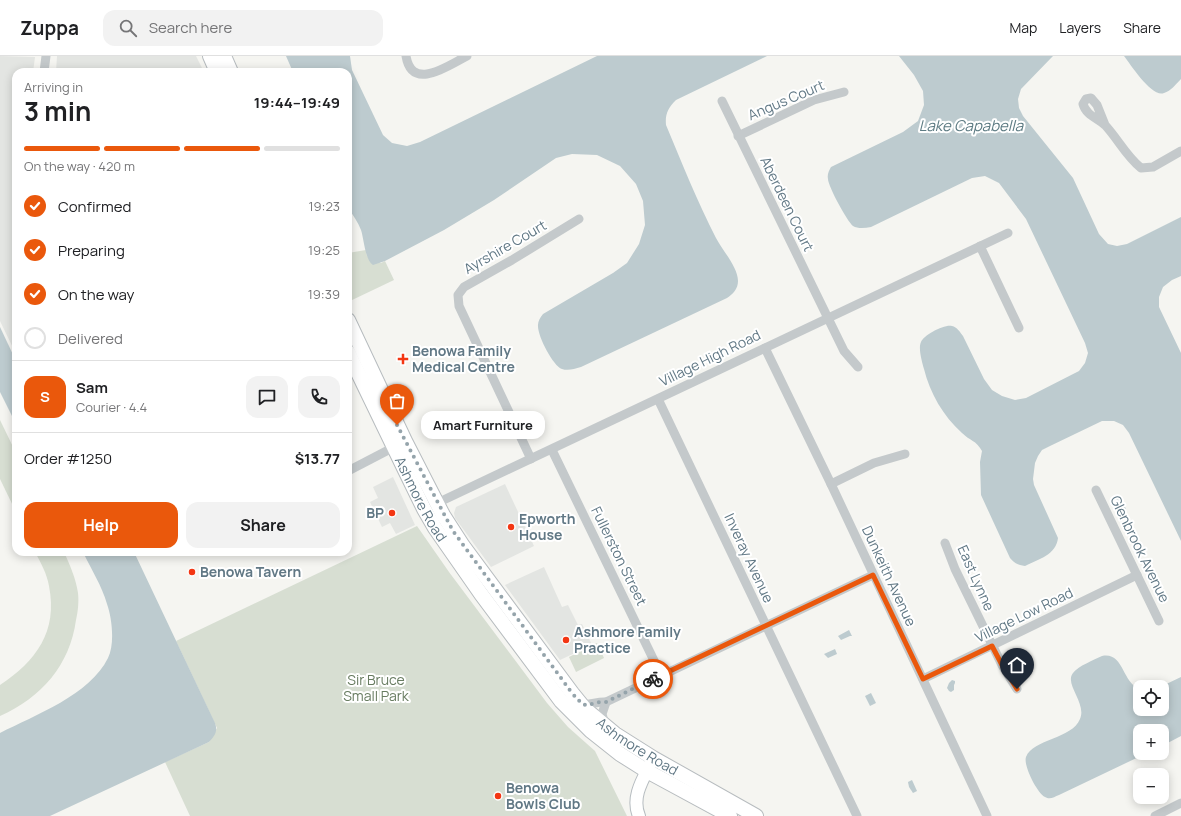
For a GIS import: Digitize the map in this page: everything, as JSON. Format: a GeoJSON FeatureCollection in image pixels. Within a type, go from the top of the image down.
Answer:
{"type":"FeatureCollection","features":[{"type":"Feature","properties":{"kind":"main road"},"geometry":{"type":"LineString","coordinates":[[210,56],[215,68]]}},
{"type":"Feature","properties":{"kind":"main road"},"geometry":{"type":"LineString","coordinates":[[224,56],[229,68]]}},
{"type":"Feature","properties":{"kind":"main road","name":"Ashmore Road"},"geometry":{"type":"LineString","coordinates":[[352,330],[424,510],[456,560],[561,701],[580,722],[610,747],[647,771],[730,816]]}},
{"type":"Feature","properties":{"kind":"main road","name":"Ashmore Road"},"geometry":{"type":"LineString","coordinates":[[352,359],[399,445],[463,546],[581,704],[606,728],[653,758],[756,816]]}},
{"type":"Feature","properties":{"kind":"main road"},"geometry":{"type":"LineString","coordinates":[[639,816],[636,805],[636,797],[641,782],[653,758]]}},
{"type":"Feature","properties":{"kind":"street"},"geometry":{"type":"LineString","coordinates":[[44,68],[46,56]]}},
{"type":"Feature","properties":{"kind":"street"},"geometry":{"type":"LineString","coordinates":[[406,56],[408,64],[412,70],[418,74],[424,75],[432,73],[467,56]]}},
{"type":"Feature","properties":{"kind":"street","name":"Angus Court"},"geometry":{"type":"LineString","coordinates":[[738,136],[814,100],[844,92]]}},
{"type":"Feature","properties":{"kind":"street","name":"Aberdeen Court"},"geometry":{"type":"LineString","coordinates":[[722,101],[844,351],[858,367]]}},
{"type":"Feature","properties":{"kind":"street"},"geometry":{"type":"LineString","coordinates":[[1105,125],[1132,162],[1141,168],[1153,167],[1181,151]]}},
{"type":"Feature","properties":{"kind":"street","name":"Ayrshire Court"},"geometry":{"type":"LineString","coordinates":[[531,459],[458,306],[458,295],[464,287],[579,219]]}},
{"type":"Feature","properties":{"kind":"street","name":"Village High Road"},"geometry":{"type":"LineString","coordinates":[[424,510],[1008,233]]}},
{"type":"Feature","properties":{"kind":"street"},"geometry":{"type":"LineString","coordinates":[[980,246],[1019,328]]}},
{"type":"Feature","properties":{"kind":"street","name":"Dunkeith Avenue"},"geometry":{"type":"LineString","coordinates":[[765,348],[831,484],[987,816]]}},
{"type":"Feature","properties":{"kind":"street","name":"Inveray Avenue"},"geometry":{"type":"LineString","coordinates":[[658,399],[857,816]]}},
{"type":"Feature","properties":{"kind":"street"},"geometry":{"type":"LineString","coordinates":[[352,469],[399,445]]}},
{"type":"Feature","properties":{"kind":"street","name":"Fullerston Street"},"geometry":{"type":"LineString","coordinates":[[552,450],[661,675]]}},
{"type":"Feature","properties":{"kind":"street"},"geometry":{"type":"LineString","coordinates":[[831,484],[874,463],[905,454]]}},
{"type":"Feature","properties":{"kind":"street","name":"Glenbrook Avenue"},"geometry":{"type":"LineString","coordinates":[[1096,490],[1159,621]]}},
{"type":"Feature","properties":{"kind":"street","name":"East Lynne"},"geometry":{"type":"LineString","coordinates":[[945,543],[955,569],[992,646],[1017,689]]}},
{"type":"Feature","properties":{"kind":"street"},"geometry":{"type":"LineString","coordinates":[[581,704],[587,705],[600,701],[606,702],[873,575]]}},
{"type":"Feature","properties":{"kind":"street","name":"Village Low Road"},"geometry":{"type":"LineString","coordinates":[[923,679],[1137,576]]}},
{"type":"Feature","properties":{"kind":"street"},"geometry":{"type":"LineString","coordinates":[[606,702],[602,714],[606,728]]}},
{"type":"Feature","properties":{"kind":"street"},"geometry":{"type":"LineString","coordinates":[[1155,816],[1181,803]]}},
{"type":"Feature","properties":{"kind":"shaded area"},"geometry":{"type":"Polygon","coordinates":[[[0,56],[35,57],[34,68],[12,68],[12,346],[0,321],[0,56]]]}},
{"type":"Feature","properties":{"kind":"shaded area"},"geometry":{"type":"Polygon","coordinates":[[[57,56],[196,56],[202,68],[56,68],[57,56]]]}},
{"type":"Feature","properties":{"kind":"shaded area","name":"BP"},"geometry":{"type":"Polygon","coordinates":[[[393,477],[415,525],[396,534],[390,523],[382,527],[370,502],[378,498],[373,487],[393,477]]]}},
{"type":"Feature","properties":{"kind":"shaded area"},"geometry":{"type":"Polygon","coordinates":[[[505,484],[534,546],[491,567],[455,518],[454,513],[456,507],[505,484]]]}},
{"type":"Feature","properties":{"kind":"shaded area"},"geometry":{"type":"Polygon","coordinates":[[[544,567],[562,607],[568,605],[578,625],[582,624],[592,645],[560,660],[505,585],[544,567]]]}},
{"type":"Feature","properties":{"kind":"green space"},"geometry":{"type":"Polygon","coordinates":[[[366,250],[367,256],[381,263],[385,261],[394,280],[352,300],[352,252],[366,250]]]}},
{"type":"Feature","properties":{"kind":"green space"},"geometry":{"type":"Polygon","coordinates":[[[0,420],[12,445],[12,504],[0,479],[0,420]]]}},
{"type":"Feature","properties":{"kind":"green space","name":"Sir Bruce Small Park"},"geometry":{"type":"Polygon","coordinates":[[[417,526],[449,572],[547,703],[568,727],[595,751],[627,816],[190,816],[165,762],[209,742],[217,728],[176,641],[417,526]]]}},
{"type":"Feature","properties":{"kind":"green space"},"geometry":{"type":"Polygon","coordinates":[[[37,556],[66,556],[71,567],[78,596],[77,614],[73,636],[60,665],[51,678],[28,700],[15,709],[0,716],[0,685],[13,676],[34,655],[47,631],[51,602],[49,586],[44,569],[37,556]]]}},
{"type":"Feature","properties":{"kind":"green space"},"geometry":{"type":"Polygon","coordinates":[[[597,643],[604,658],[576,672],[569,657],[597,643]]]}},
{"type":"Feature","properties":{"kind":"water"},"geometry":{"type":"Polygon","coordinates":[[[286,56],[350,56],[352,68],[291,68],[286,56]]]}},
{"type":"Feature","properties":{"kind":"water"},"geometry":{"type":"Polygon","coordinates":[[[597,56],[767,56],[676,100],[669,109],[666,118],[666,125],[702,210],[716,238],[735,270],[738,281],[736,289],[727,298],[581,367],[564,370],[558,367],[543,343],[538,330],[538,325],[543,314],[613,273],[627,263],[639,244],[645,225],[643,201],[636,184],[620,166],[597,155],[572,154],[556,158],[494,200],[444,230],[385,261],[373,265],[366,254],[360,227],[352,214],[352,70],[383,135],[392,143],[407,146],[420,142],[597,56]]]}},
{"type":"Feature","properties":{"kind":"water","name":"Lake Capabella"},"geometry":{"type":"Polygon","coordinates":[[[899,56],[1053,56],[1021,89],[1018,99],[1019,108],[1023,116],[1073,178],[1099,234],[1108,244],[1117,246],[1127,244],[1181,217],[1181,276],[1172,280],[1163,287],[1159,297],[1159,307],[1181,353],[1181,541],[1129,433],[1123,425],[1114,421],[1102,421],[1042,450],[1035,463],[1033,479],[1034,485],[1058,538],[1057,544],[1046,556],[1025,566],[1016,564],[1010,558],[981,495],[980,462],[982,451],[955,426],[938,404],[930,387],[921,359],[921,342],[926,336],[939,328],[948,326],[955,327],[963,336],[984,379],[992,390],[1002,396],[1015,400],[1026,398],[1079,371],[1085,363],[1088,353],[1085,343],[1026,219],[999,183],[985,176],[972,178],[871,227],[855,227],[850,223],[834,196],[829,183],[828,173],[831,167],[903,132],[918,121],[924,105],[923,91],[914,75],[899,56]]]}},
{"type":"Feature","properties":{"kind":"water"},"geometry":{"type":"Polygon","coordinates":[[[1124,56],[1181,56],[1181,79],[1169,91],[1159,93],[1154,91],[1142,80],[1124,56]]]}},
{"type":"Feature","properties":{"kind":"water"},"geometry":{"type":"Polygon","coordinates":[[[0,327],[12,352],[12,416],[0,392],[0,327]]]}},
{"type":"Feature","properties":{"kind":"water"},"geometry":{"type":"Polygon","coordinates":[[[1119,496],[1122,497],[1122,501],[1126,509],[1122,510],[1118,506],[1116,498],[1119,496]]]}},
{"type":"Feature","properties":{"kind":"water"},"geometry":{"type":"Polygon","coordinates":[[[85,556],[136,556],[215,723],[216,728],[213,738],[209,742],[50,816],[0,816],[0,733],[60,703],[75,693],[100,671],[108,658],[112,646],[112,631],[109,610],[85,556]]]}},
{"type":"Feature","properties":{"kind":"water"},"geometry":{"type":"Polygon","coordinates":[[[849,630],[852,636],[841,640],[838,636],[849,630]]]}},
{"type":"Feature","properties":{"kind":"water"},"geometry":{"type":"Polygon","coordinates":[[[835,649],[837,654],[828,658],[824,654],[835,649]]]}},
{"type":"Feature","properties":{"kind":"water"},"geometry":{"type":"Polygon","coordinates":[[[1102,656],[1115,658],[1133,685],[1133,716],[1169,716],[1169,683],[1181,677],[1181,736],[1169,742],[1169,724],[1133,724],[1133,760],[1059,795],[1052,798],[1047,798],[1038,790],[1031,778],[1026,757],[1036,746],[1069,731],[1076,726],[1080,719],[1081,707],[1071,683],[1071,677],[1075,670],[1102,656]]]}},
{"type":"Feature","properties":{"kind":"water"},"geometry":{"type":"Polygon","coordinates":[[[952,680],[955,681],[955,683],[954,690],[951,692],[947,688],[952,680]]]}},
{"type":"Feature","properties":{"kind":"water"},"geometry":{"type":"Polygon","coordinates":[[[871,693],[876,703],[870,706],[865,696],[871,693]]]}},
{"type":"Feature","properties":{"kind":"water"},"geometry":{"type":"Polygon","coordinates":[[[912,780],[917,791],[913,793],[908,782],[912,780]]]}},
{"type":"Feature","properties":{"kind":"way so far"},"geometry":{"type":"LineString","coordinates":[[397,425],[443,515],[453,531],[581,704],[587,705],[600,701],[606,702],[653,679]]}},
{"type":"Feature","properties":{"kind":"place","name":"Benowa Family Medical Centre"},"geometry":{"type":"Point","coordinates":[403,359]}},
{"type":"Feature","properties":{"kind":"place","name":"Amart Furniture"},"geometry":{"type":"Point","coordinates":[397,425]}},
{"type":"Feature","properties":{"kind":"place","name":"BP"},"geometry":{"type":"Point","coordinates":[392,513]}},
{"type":"Feature","properties":{"kind":"place","name":"Epworth House"},"geometry":{"type":"Point","coordinates":[511,527]}},
{"type":"Feature","properties":{"kind":"place","name":"Benowa Tavern"},"geometry":{"type":"Point","coordinates":[192,572]}},
{"type":"Feature","properties":{"kind":"place","name":"Ashmore Family Practice"},"geometry":{"type":"Point","coordinates":[566,640]}},
{"type":"Feature","properties":{"kind":"place","name":"Benowa Bowls Club"},"geometry":{"type":"Point","coordinates":[498,796]}},
{"type":"Feature","properties":{"kind":"route"},"geometry":{"type":"LineString","coordinates":[[653,679],[873,575],[923,679],[992,646],[1017,689]]}}]}
